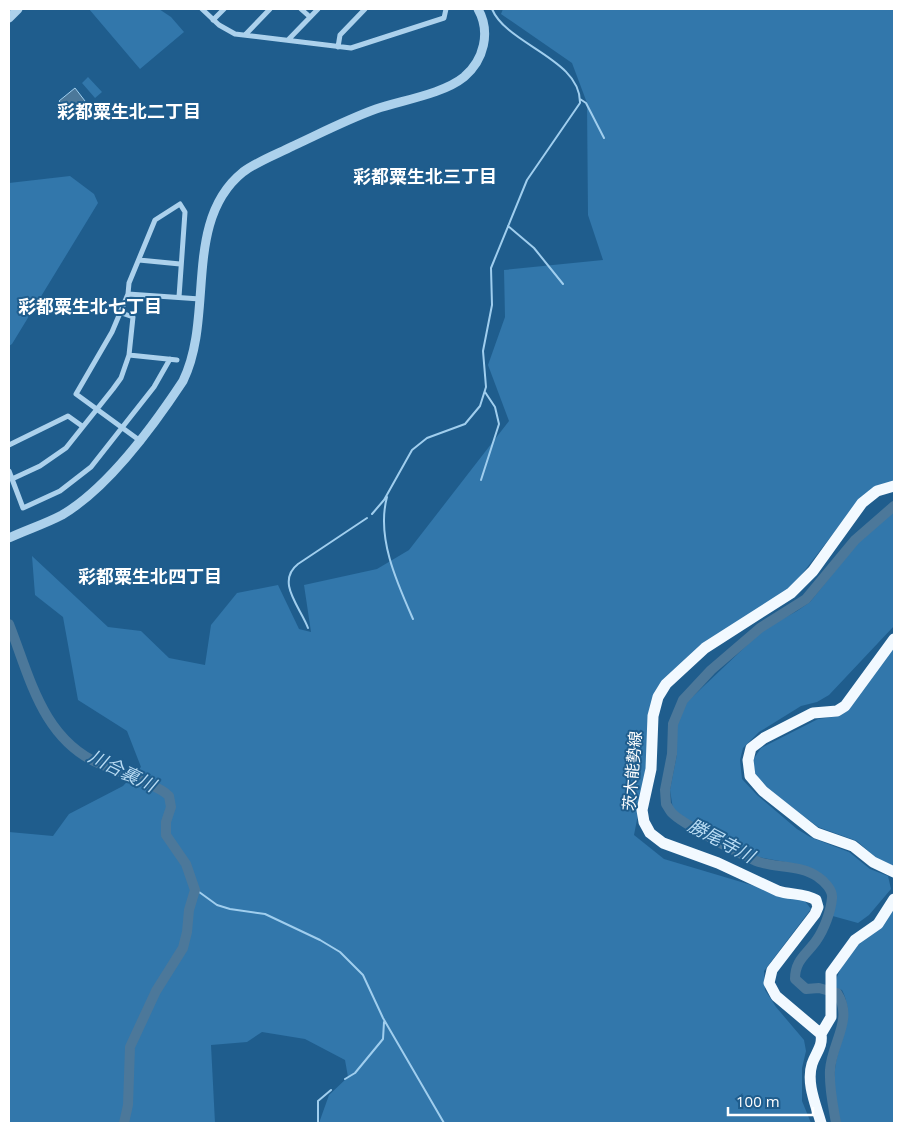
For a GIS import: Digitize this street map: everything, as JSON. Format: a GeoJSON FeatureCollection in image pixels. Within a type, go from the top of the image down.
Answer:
{"type":"FeatureCollection","features":[{"type":"Feature","properties":{"kind":"main road","name":"茨木能勢線"},"geometry":{"type":"LineString","coordinates":[[821,1034],[776,996],[769,983],[772,970],[815,914],[818,907],[816,900],[810,896],[778,891],[718,863],[663,843],[650,833],[644,822],[642,810],[651,769],[653,716],[658,697],[666,684],[705,648],[791,593],[813,571],[862,503],[876,491],[894,486]]}},
{"type":"Feature","properties":{"kind":"main road"},"geometry":{"type":"LineString","coordinates":[[894,638],[845,706],[837,711],[813,713],[764,738],[751,748],[748,760],[750,776],[764,791],[816,833],[853,846],[873,862],[894,872]]}},
{"type":"Feature","properties":{"kind":"main road"},"geometry":{"type":"LineString","coordinates":[[821,1123],[810,1079],[812,1065],[821,1047],[821,1034],[831,1017],[830,973],[855,940],[878,924],[894,899]]}},
{"type":"Feature","properties":{"kind":"street"},"geometry":{"type":"LineString","coordinates":[[9,18],[18,9]]}},
{"type":"Feature","properties":{"kind":"street"},"geometry":{"type":"LineString","coordinates":[[202,9],[226,30],[245,35],[351,48],[444,18],[446,9]]}},
{"type":"Feature","properties":{"kind":"street"},"geometry":{"type":"LineString","coordinates":[[213,20],[224,9]]}},
{"type":"Feature","properties":{"kind":"street"},"geometry":{"type":"LineString","coordinates":[[245,35],[270,9]]}},
{"type":"Feature","properties":{"kind":"street"},"geometry":{"type":"LineString","coordinates":[[301,9],[310,17]]}},
{"type":"Feature","properties":{"kind":"street"},"geometry":{"type":"LineString","coordinates":[[288,40],[318,9]]}},
{"type":"Feature","properties":{"kind":"street"},"geometry":{"type":"LineString","coordinates":[[338,47],[340,35],[365,9]]}},
{"type":"Feature","properties":{"kind":"street"},"geometry":{"type":"LineString","coordinates":[[9,538],[62,514],[81,501],[116,469],[175,393],[189,368],[197,336],[211,217],[223,193],[233,182],[261,161],[339,124],[456,83],[472,69],[483,52],[485,30],[478,9]]}},
{"type":"Feature","properties":{"kind":"street"},"geometry":{"type":"LineString","coordinates":[[139,440],[76,394],[112,332],[128,294],[129,283],[155,220],[180,204],[185,212],[179,298]]}},
{"type":"Feature","properties":{"kind":"street"},"geometry":{"type":"LineString","coordinates":[[139,260],[180,264]]}},
{"type":"Feature","properties":{"kind":"street"},"geometry":{"type":"LineString","coordinates":[[128,294],[200,299]]}},
{"type":"Feature","properties":{"kind":"street"},"geometry":{"type":"LineString","coordinates":[[12,479],[52,459],[66,448],[121,378],[129,356],[133,317],[119,312]]}},
{"type":"Feature","properties":{"kind":"street"},"geometry":{"type":"LineString","coordinates":[[129,356],[177,360]]}},
{"type":"Feature","properties":{"kind":"street"},"geometry":{"type":"LineString","coordinates":[[9,471],[23,508],[44,500],[80,477],[122,428],[163,374],[170,359]]}},
{"type":"Feature","properties":{"kind":"street"},"geometry":{"type":"LineString","coordinates":[[9,445],[68,416],[82,426]]}},
{"type":"Feature","properties":{"kind":"shaded area"},"geometry":{"type":"Polygon","coordinates":[[[89,9],[159,9],[171,17],[184,32],[140,69],[89,9]]]}},
{"type":"Feature","properties":{"kind":"shaded area"},"geometry":{"type":"Polygon","coordinates":[[[503,9],[894,9],[894,481],[874,487],[859,500],[789,591],[664,682],[634,835],[664,859],[805,901],[811,909],[764,971],[765,990],[776,1007],[804,1040],[806,1051],[802,1068],[802,1101],[811,1123],[319,1123],[329,1095],[348,1077],[345,1060],[305,1039],[262,1032],[247,1042],[211,1045],[215,1123],[9,1123],[9,832],[53,836],[69,814],[123,786],[141,767],[127,731],[78,700],[63,617],[35,595],[32,556],[108,627],[141,631],[169,658],[205,665],[211,625],[237,593],[278,585],[299,629],[311,632],[304,585],[377,569],[409,550],[509,421],[488,365],[505,317],[504,270],[603,260],[588,215],[587,103],[572,63],[501,14],[503,9]]]}},
{"type":"Feature","properties":{"kind":"shaded area"},"geometry":{"type":"Polygon","coordinates":[[[88,77],[102,92],[95,98],[82,83],[88,77]]]}},
{"type":"Feature","properties":{"kind":"shaded area"},"geometry":{"type":"Polygon","coordinates":[[[75,88],[85,101],[70,114],[59,101],[75,88]]]}},
{"type":"Feature","properties":{"kind":"shaded area"},"geometry":{"type":"Polygon","coordinates":[[[70,176],[94,194],[98,203],[9,346],[9,183],[70,176]]]}},
{"type":"Feature","properties":{"kind":"shaded area"},"geometry":{"type":"Polygon","coordinates":[[[894,510],[894,626],[829,695],[817,702],[801,706],[759,732],[743,748],[740,760],[742,779],[757,795],[797,829],[810,837],[849,852],[870,869],[888,876],[891,889],[869,915],[858,923],[829,915],[833,907],[834,890],[819,873],[796,864],[758,857],[690,822],[673,809],[670,790],[677,754],[677,725],[687,702],[764,629],[810,602],[860,540],[894,510]]]}},
{"type":"Feature","properties":{"kind":"shaded area"},"geometry":{"type":"Polygon","coordinates":[[[894,647],[894,866],[876,858],[857,841],[818,827],[765,787],[755,774],[753,760],[761,748],[818,719],[840,716],[849,709],[894,647]]]}},
{"type":"Feature","properties":{"kind":"shaded area"},"geometry":{"type":"Polygon","coordinates":[[[894,907],[894,1123],[840,1123],[835,1090],[835,1069],[848,1011],[842,990],[834,988],[837,976],[858,944],[894,907]]]}},
{"type":"Feature","properties":{"kind":"waterway"},"geometry":{"type":"LineString","coordinates":[[372,514],[384,500],[412,450],[427,438],[465,424],[480,406],[486,387],[483,351],[492,305],[491,268],[527,180],[580,103],[577,88],[569,75],[557,63],[512,33],[500,22],[492,9]]}},
{"type":"Feature","properties":{"kind":"waterway"},"geometry":{"type":"LineString","coordinates":[[580,99],[586,103],[604,138]]}},
{"type":"Feature","properties":{"kind":"waterway"},"geometry":{"type":"LineString","coordinates":[[508,226],[534,248],[563,284]]}},
{"type":"Feature","properties":{"kind":"waterway"},"geometry":{"type":"LineString","coordinates":[[481,480],[499,424],[495,407],[485,392]]}},
{"type":"Feature","properties":{"kind":"waterway"},"geometry":{"type":"LineString","coordinates":[[387,497],[384,512],[386,544],[395,575],[413,619]]}},
{"type":"Feature","properties":{"kind":"waterway","name":"勝尾寺川"},"geometry":{"type":"LineString","coordinates":[[836,1123],[830,1070],[843,1021],[842,1003],[837,993],[819,988],[806,989],[795,979],[795,972],[799,962],[819,937],[827,920],[832,898],[830,889],[823,881],[811,873],[759,862],[687,824],[672,813],[666,804],[665,790],[672,754],[673,724],[683,700],[711,670],[760,628],[806,599],[855,540],[894,506]]}},
{"type":"Feature","properties":{"kind":"waterway"},"geometry":{"type":"LineString","coordinates":[[308,628],[289,587],[292,571],[298,564],[367,518]]}},
{"type":"Feature","properties":{"kind":"waterway","name":"川合裏川"},"geometry":{"type":"LineString","coordinates":[[9,624],[41,704],[51,723],[64,739],[80,753],[100,764],[147,783],[169,796],[171,807],[166,822],[166,835],[186,864],[195,890],[189,910],[183,948],[156,991],[130,1047],[128,1105],[124,1123]]}},
{"type":"Feature","properties":{"kind":"waterway"},"geometry":{"type":"LineString","coordinates":[[195,889],[217,905],[230,909],[265,914],[320,940],[340,952],[363,975],[383,1018],[444,1123]]}},
{"type":"Feature","properties":{"kind":"waterway"},"geometry":{"type":"LineString","coordinates":[[345,1079],[355,1073],[383,1039],[384,1022]]}},
{"type":"Feature","properties":{"kind":"waterway"},"geometry":{"type":"LineString","coordinates":[[318,1123],[318,1101],[331,1090]]}},
{"type":"Feature","properties":{"kind":"district","name":"彩都粟生北二丁目"},"geometry":{"type":"Point","coordinates":[129,112]}},
{"type":"Feature","properties":{"kind":"district","name":"彩都粟生北三丁目"},"geometry":{"type":"Point","coordinates":[425,177]}},
{"type":"Feature","properties":{"kind":"district","name":"彩都粟生北七丁目"},"geometry":{"type":"Point","coordinates":[90,307]}},
{"type":"Feature","properties":{"kind":"district","name":"彩都粟生北四丁目"},"geometry":{"type":"Point","coordinates":[150,577]}}]}
